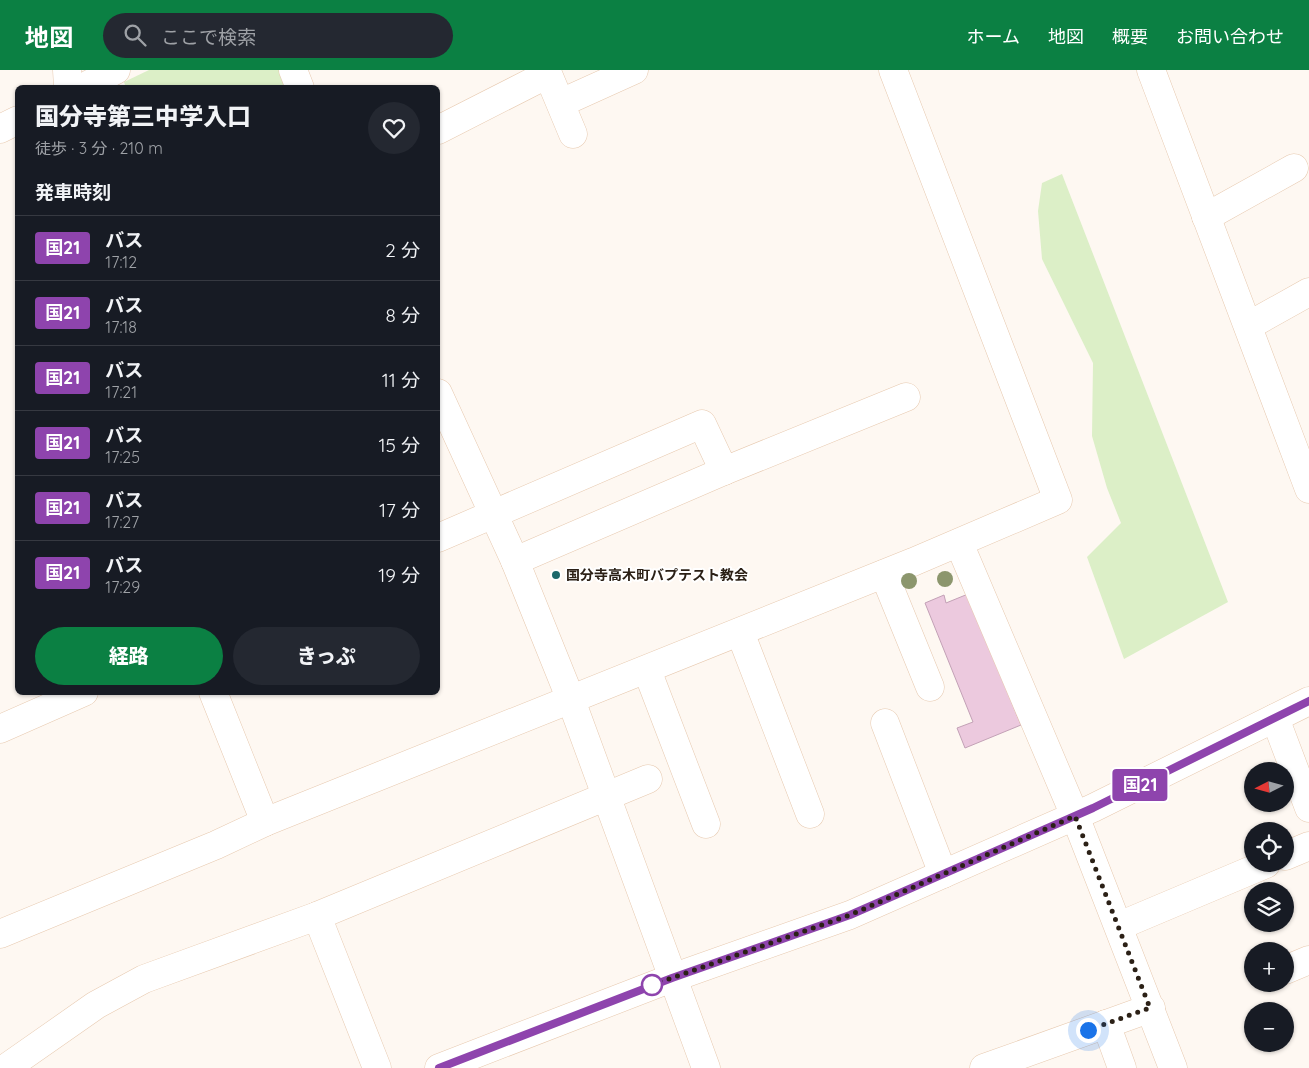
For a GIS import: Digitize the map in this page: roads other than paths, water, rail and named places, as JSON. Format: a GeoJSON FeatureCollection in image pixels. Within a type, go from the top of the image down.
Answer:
{"type":"FeatureCollection","features":[{"type":"Feature","properties":{"kind":"street"},"geometry":{"type":"LineString","coordinates":[[67,70],[68,85]]}},
{"type":"Feature","properties":{"kind":"street"},"geometry":{"type":"LineString","coordinates":[[88,85],[116,70]]}},
{"type":"Feature","properties":{"kind":"street"},"geometry":{"type":"LineString","coordinates":[[293,70],[299,85]]}},
{"type":"Feature","properties":{"kind":"street"},"geometry":{"type":"LineString","coordinates":[[561,104],[634,70]]}},
{"type":"Feature","properties":{"kind":"street"},"geometry":{"type":"LineString","coordinates":[[0,934],[216,845],[265,822],[884,574],[1058,500],[893,70]]}},
{"type":"Feature","properties":{"kind":"street"},"geometry":{"type":"LineString","coordinates":[[1151,70],[1309,488]]}},
{"type":"Feature","properties":{"kind":"street"},"geometry":{"type":"LineString","coordinates":[[440,129],[548,74],[573,134]]}},
{"type":"Feature","properties":{"kind":"street"},"geometry":{"type":"LineString","coordinates":[[0,129],[15,122]]}},
{"type":"Feature","properties":{"kind":"street"},"geometry":{"type":"LineString","coordinates":[[1206,217],[1294,168]]}},
{"type":"Feature","properties":{"kind":"street"},"geometry":{"type":"LineString","coordinates":[[1248,326],[1309,292]]}},
{"type":"Feature","properties":{"kind":"street"},"geometry":{"type":"LineString","coordinates":[[440,396],[515,562],[571,700],[706,1068]]}},
{"type":"Feature","properties":{"kind":"street"},"geometry":{"type":"LineString","coordinates":[[515,562],[724,471],[906,397]]}},
{"type":"Feature","properties":{"kind":"street"},"geometry":{"type":"LineString","coordinates":[[440,537],[702,424],[724,471]]}},
{"type":"Feature","properties":{"kind":"street"},"geometry":{"type":"LineString","coordinates":[[959,543],[1075,816],[1173,1068]]}},
{"type":"Feature","properties":{"kind":"street"},"geometry":{"type":"LineString","coordinates":[[884,574],[930,687]]}},
{"type":"Feature","properties":{"kind":"street"},"geometry":{"type":"LineString","coordinates":[[740,632],[810,814]]}},
{"type":"Feature","properties":{"kind":"street"},"geometry":{"type":"LineString","coordinates":[[647,670],[706,824]]}},
{"type":"Feature","properties":{"kind":"street"},"geometry":{"type":"LineString","coordinates":[[0,729],[77,695]]}},
{"type":"Feature","properties":{"kind":"street"},"geometry":{"type":"LineString","coordinates":[[214,695],[265,822]]}},
{"type":"Feature","properties":{"kind":"street"},"geometry":{"type":"LineString","coordinates":[[439,1068],[672,978],[850,915],[1075,816],[1309,701]]}},
{"type":"Feature","properties":{"kind":"street"},"geometry":{"type":"LineString","coordinates":[[1275,718],[1309,808]]}},
{"type":"Feature","properties":{"kind":"street"},"geometry":{"type":"LineString","coordinates":[[886,723],[890,758],[943,874]]}},
{"type":"Feature","properties":{"kind":"street"},"geometry":{"type":"LineString","coordinates":[[6,1068],[96,1005],[144,979],[317,916],[648,779]]}},
{"type":"Feature","properties":{"kind":"street"},"geometry":{"type":"LineString","coordinates":[[1294,852],[1309,846]]}},
{"type":"Feature","properties":{"kind":"street"},"geometry":{"type":"LineString","coordinates":[[1119,926],[1247,872]]}},
{"type":"Feature","properties":{"kind":"street"},"geometry":{"type":"LineString","coordinates":[[317,916],[377,1068]]}},
{"type":"Feature","properties":{"kind":"street"},"geometry":{"type":"LineString","coordinates":[[1294,966],[1309,960]]}},
{"type":"Feature","properties":{"kind":"street"},"geometry":{"type":"LineString","coordinates":[[984,1068],[1150,1008]]}},
{"type":"Feature","properties":{"kind":"street"},"geometry":{"type":"LineString","coordinates":[[1106,1024],[1122,1068]]}},
{"type":"Feature","properties":{"kind":"place","name":"国分寺高木町バプテスト教会"},"geometry":{"type":"Point","coordinates":[556,575]}}]}
